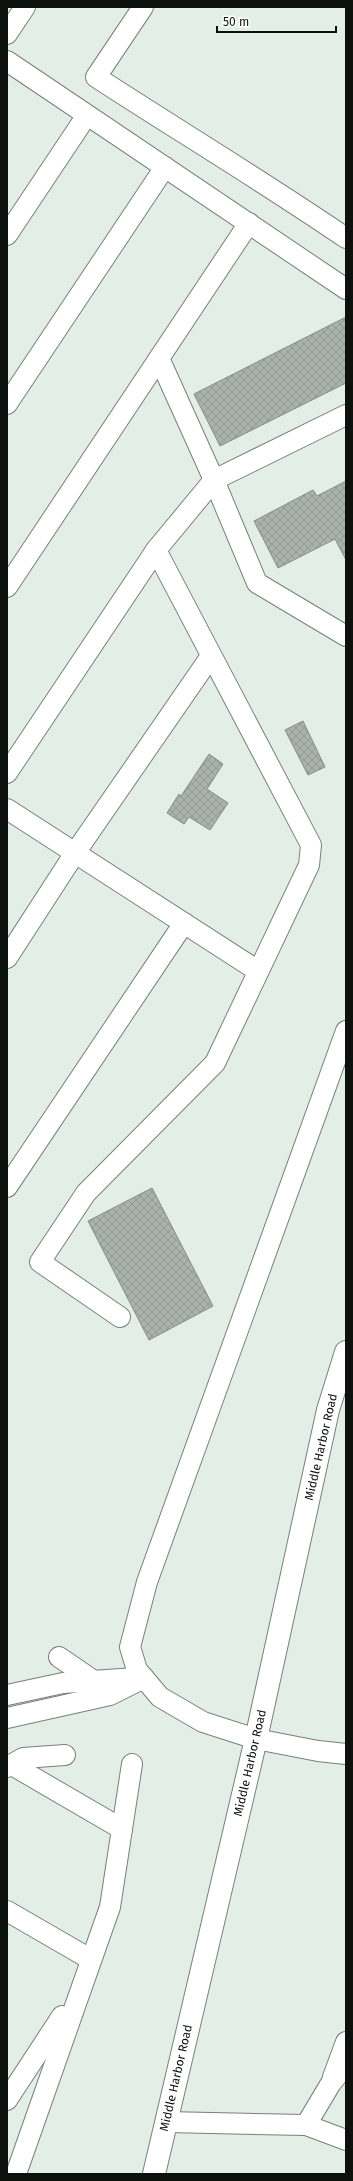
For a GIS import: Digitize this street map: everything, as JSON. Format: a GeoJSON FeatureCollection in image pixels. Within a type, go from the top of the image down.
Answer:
{"type":"FeatureCollection","features":[{"type":"Feature","properties":{"kind":"main road","name":"Middle Harbor Road"},"geometry":{"type":"LineString","coordinates":[[154,2174],[256,1739],[328,1410],[346,1352]]}},
{"type":"Feature","properties":{"kind":"lane"},"geometry":{"type":"LineString","coordinates":[[7,34],[25,7]]}},
{"type":"Feature","properties":{"kind":"lane"},"geometry":{"type":"LineString","coordinates":[[143,7],[96,77],[276,191],[346,238]]}},
{"type":"Feature","properties":{"kind":"lane"},"geometry":{"type":"LineString","coordinates":[[7,61],[346,289]]}},
{"type":"Feature","properties":{"kind":"lane"},"geometry":{"type":"LineString","coordinates":[[7,235],[87,115]]}},
{"type":"Feature","properties":{"kind":"lane"},"geometry":{"type":"LineString","coordinates":[[7,404],[165,167]]}},
{"type":"Feature","properties":{"kind":"lane"},"geometry":{"type":"LineString","coordinates":[[7,587],[248,223]]}},
{"type":"Feature","properties":{"kind":"lane"},"geometry":{"type":"LineString","coordinates":[[159,358],[214,480],[257,583],[346,636]]}},
{"type":"Feature","properties":{"kind":"lane"},"geometry":{"type":"LineString","coordinates":[[7,773],[156,550],[214,480],[346,415]]}},
{"type":"Feature","properties":{"kind":"lane"},"geometry":{"type":"LineString","coordinates":[[120,1317],[40,1262],[86,1193],[215,1063],[309,865],[311,845],[156,550]]}},
{"type":"Feature","properties":{"kind":"lane"},"geometry":{"type":"LineString","coordinates":[[7,958],[75,853],[211,656]]}},
{"type":"Feature","properties":{"kind":"lane"},"geometry":{"type":"LineString","coordinates":[[7,809],[258,971]]}},
{"type":"Feature","properties":{"kind":"lane"},"geometry":{"type":"LineString","coordinates":[[7,1187],[184,923]]}},
{"type":"Feature","properties":{"kind":"lane"},"geometry":{"type":"LineString","coordinates":[[345,1752],[318,1751],[256,1739],[203,1722],[160,1697],[137,1670],[130,1647],[146,1582],[346,1031]]}},
{"type":"Feature","properties":{"kind":"lane"},"geometry":{"type":"LineString","coordinates":[[59,1657],[94,1681]]}},
{"type":"Feature","properties":{"kind":"lane"},"geometry":{"type":"LineString","coordinates":[[7,1695],[63,1684],[144,1678]]}},
{"type":"Feature","properties":{"kind":"lane"},"geometry":{"type":"LineString","coordinates":[[7,1718],[110,1695],[144,1678]]}},
{"type":"Feature","properties":{"kind":"lane"},"geometry":{"type":"LineString","coordinates":[[9,1766],[23,1758],[65,1755]]}},
{"type":"Feature","properties":{"kind":"lane"},"geometry":{"type":"LineString","coordinates":[[16,2174],[78,1993],[110,1907],[132,1764]]}},
{"type":"Feature","properties":{"kind":"lane"},"geometry":{"type":"LineString","coordinates":[[9,1766],[122,1829]]}},
{"type":"Feature","properties":{"kind":"lane"},"geometry":{"type":"LineString","coordinates":[[7,1911],[90,1959]]}},
{"type":"Feature","properties":{"kind":"lane"},"geometry":{"type":"LineString","coordinates":[[7,2100],[78,1993]]}},
{"type":"Feature","properties":{"kind":"lane"},"geometry":{"type":"LineString","coordinates":[[331,2083],[346,2042]]}},
{"type":"Feature","properties":{"kind":"lane"},"geometry":{"type":"LineString","coordinates":[[306,2125],[331,2083],[346,2065]]}},
{"type":"Feature","properties":{"kind":"lane"},"geometry":{"type":"LineString","coordinates":[[166,2122],[306,2125],[346,2140]]}},
{"type":"Feature","properties":{"kind":"building"},"geometry":{"type":"Polygon","coordinates":[[[346,317],[346,383],[220,446],[194,394],[346,317]]]}},
{"type":"Feature","properties":{"kind":"building"},"geometry":{"type":"Polygon","coordinates":[[[346,481],[346,560],[335,539],[278,568],[254,521],[313,490],[317,496],[346,481]]]}},
{"type":"Feature","properties":{"kind":"building"},"geometry":{"type":"Polygon","coordinates":[[[303,721],[325,767],[308,775],[285,730],[303,721]]]}},
{"type":"Feature","properties":{"kind":"building"},"geometry":{"type":"Polygon","coordinates":[[[209,754],[223,764],[207,789],[228,803],[210,830],[189,817],[184,824],[167,813],[179,794],[181,796],[209,754]]]}},
{"type":"Feature","properties":{"kind":"building"},"geometry":{"type":"Polygon","coordinates":[[[152,1188],[213,1306],[149,1340],[88,1221],[152,1188]]]}}]}
